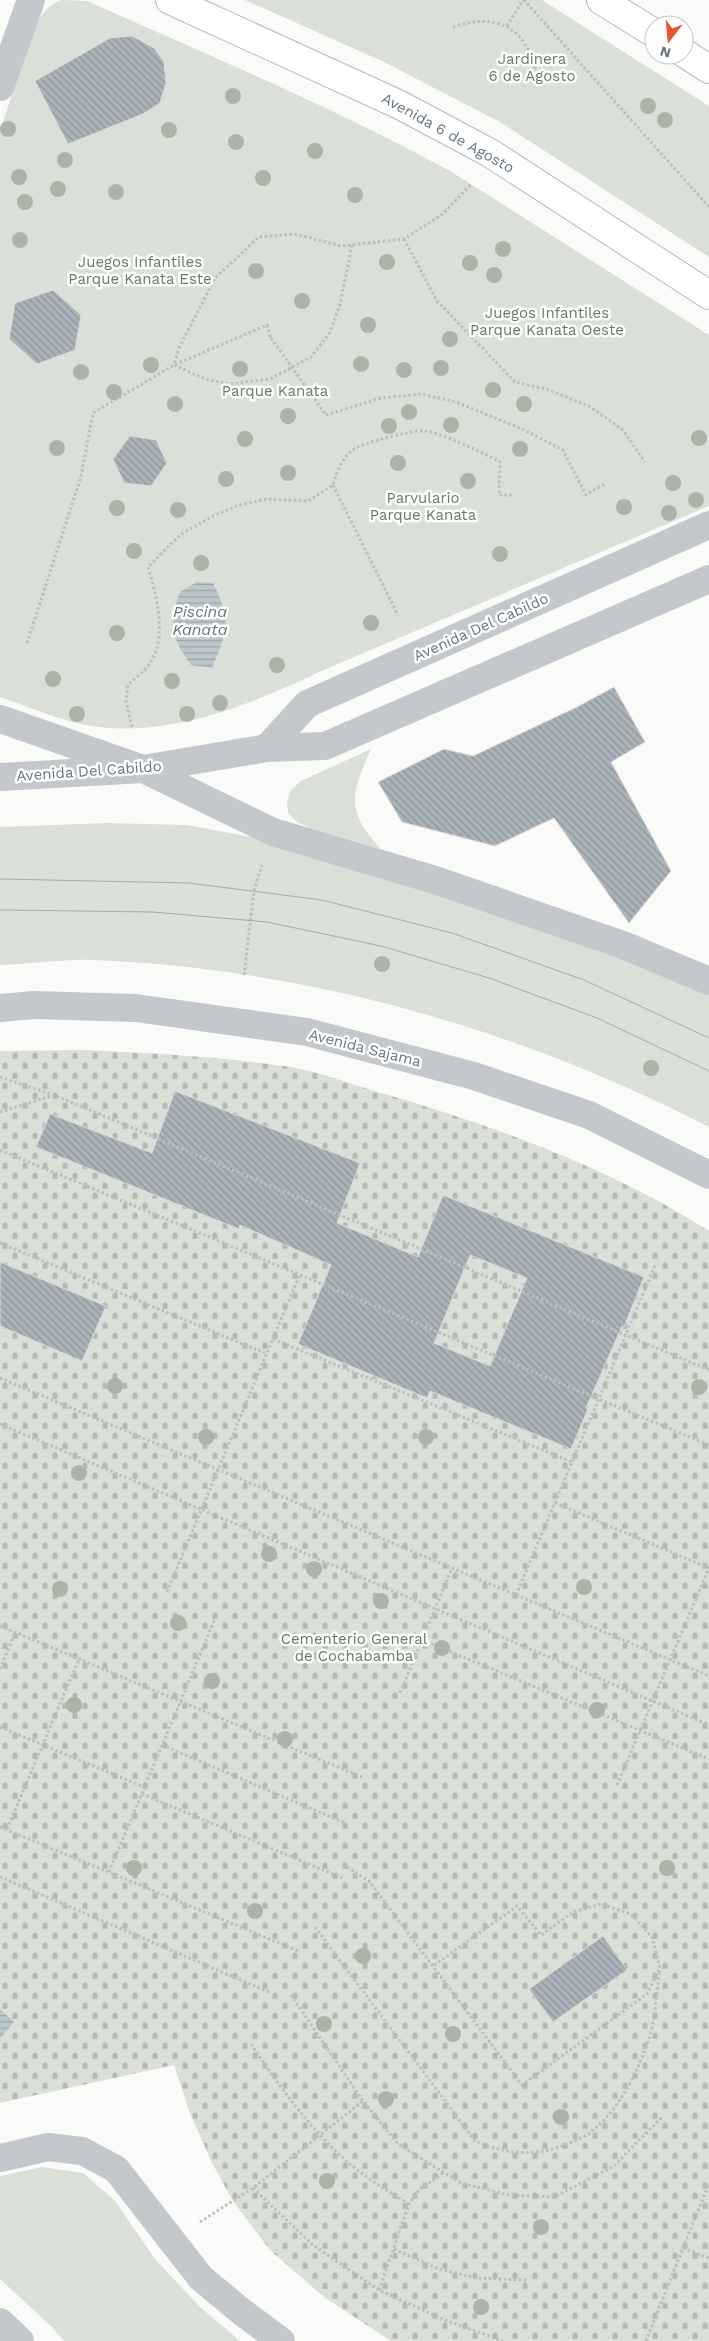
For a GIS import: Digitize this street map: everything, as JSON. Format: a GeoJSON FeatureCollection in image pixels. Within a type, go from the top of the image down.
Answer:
{"type":"FeatureCollection","features":[{"type":"Feature","properties":{"kind":"main road","name":"Avenida 6 de Agosto"},"geometry":{"type":"LineString","coordinates":[[170,0],[400,105],[490,153],[709,295]]}},
{"type":"Feature","properties":{"kind":"main road"},"geometry":{"type":"LineString","coordinates":[[601,0],[644,28]]}},
{"type":"Feature","properties":{"kind":"main road"},"geometry":{"type":"LineString","coordinates":[[694,59],[709,69]]}},
{"type":"Feature","properties":{"kind":"street"},"geometry":{"type":"LineString","coordinates":[[0,87],[31,0]]}},
{"type":"Feature","properties":{"kind":"street","name":"Avenida Del Cabildo"},"geometry":{"type":"LineString","coordinates":[[267,748],[306,704],[709,525]]}},
{"type":"Feature","properties":{"kind":"street","name":"Avenida Del Cabildo"},"geometry":{"type":"LineString","coordinates":[[0,777],[143,769],[267,748],[326,746],[709,579]]}},
{"type":"Feature","properties":{"kind":"street"},"geometry":{"type":"LineString","coordinates":[[0,719],[143,769],[273,832],[436,880],[623,945],[709,981]]}},
{"type":"Feature","properties":{"kind":"street","name":"Avenida Sajama"},"geometry":{"type":"LineString","coordinates":[[0,1008],[34,1005],[136,1008],[308,1032],[474,1076],[590,1115],[709,1175]]}},
{"type":"Feature","properties":{"kind":"street"},"geometry":{"type":"LineString","coordinates":[[0,2158],[48,2147],[82,2151],[116,2169],[202,2278],[242,2312],[281,2341]]}},
{"type":"Feature","properties":{"kind":"street"},"geometry":{"type":"LineString","coordinates":[[0,2322],[20,2341]]}},
{"type":"Feature","properties":{"kind":"path"},"geometry":{"type":"LineString","coordinates":[[507,26],[523,0],[709,207]]}},
{"type":"Feature","properties":{"kind":"path"},"geometry":{"type":"LineString","coordinates":[[453,27],[470,21],[489,20],[507,26],[522,38],[532,54],[536,72]]}},
{"type":"Feature","properties":{"kind":"path"},"geometry":{"type":"LineString","coordinates":[[174,366],[179,348],[215,278],[259,237],[295,234],[341,246],[404,239],[442,214],[471,184]]}},
{"type":"Feature","properties":{"kind":"path"},"geometry":{"type":"LineString","coordinates":[[404,239],[437,301],[516,382],[546,389],[589,406],[623,430],[645,462]]}},
{"type":"Feature","properties":{"kind":"path"},"geometry":{"type":"LineString","coordinates":[[174,366],[205,379],[230,384],[270,379],[310,357],[329,334],[340,305],[352,245]]}},
{"type":"Feature","properties":{"kind":"path"},"geometry":{"type":"LineString","coordinates":[[27,643],[81,477],[93,413],[174,366],[267,325],[272,338],[326,415],[381,398],[422,394],[464,405],[522,429],[563,450],[586,495],[606,483]]}},
{"type":"Feature","properties":{"kind":"path"},"geometry":{"type":"LineString","coordinates":[[398,615],[333,485],[338,466],[353,450],[406,431],[427,431],[487,454],[500,462],[499,494],[514,495]]}},
{"type":"Feature","properties":{"kind":"path"},"geometry":{"type":"LineString","coordinates":[[133,730],[126,702],[128,685],[151,663],[158,638],[159,617],[148,567],[180,535],[209,518],[236,506],[267,499],[308,501],[333,485]]}},
{"type":"Feature","properties":{"kind":"path"},"geometry":{"type":"LineString","coordinates":[[244,976],[256,880]]}},
{"type":"Feature","properties":{"kind":"path"},"geometry":{"type":"LineString","coordinates":[[0,1077],[54,1095],[709,1370]]}},
{"type":"Feature","properties":{"kind":"path"},"geometry":{"type":"LineString","coordinates":[[0,1112],[54,1095]]}},
{"type":"Feature","properties":{"kind":"path"},"geometry":{"type":"LineString","coordinates":[[0,1150],[709,1445]]}},
{"type":"Feature","properties":{"kind":"path"},"geometry":{"type":"LineString","coordinates":[[0,1243],[267,1354]]}},
{"type":"Feature","properties":{"kind":"path"},"geometry":{"type":"LineString","coordinates":[[516,1595],[656,1264]]}},
{"type":"Feature","properties":{"kind":"path"},"geometry":{"type":"LineString","coordinates":[[167,1592],[300,1274]]}},
{"type":"Feature","properties":{"kind":"path"},"geometry":{"type":"LineString","coordinates":[[273,1339],[572,1462]]}},
{"type":"Feature","properties":{"kind":"path"},"geometry":{"type":"LineString","coordinates":[[0,1378],[709,1676]]}},
{"type":"Feature","properties":{"kind":"path"},"geometry":{"type":"LineString","coordinates":[[0,1424],[709,1725]]}},
{"type":"Feature","properties":{"kind":"path"},"geometry":{"type":"LineString","coordinates":[[555,1503],[709,1568],[617,1786]]}},
{"type":"Feature","properties":{"kind":"path"},"geometry":{"type":"LineString","coordinates":[[400,1692],[452,1568]]}},
{"type":"Feature","properties":{"kind":"path"},"geometry":{"type":"LineString","coordinates":[[109,1872],[217,1614]]}},
{"type":"Feature","properties":{"kind":"path"},"geometry":{"type":"LineString","coordinates":[[0,1626],[364,1778]]}},
{"type":"Feature","properties":{"kind":"path"},"geometry":{"type":"LineString","coordinates":[[0,1669],[15,1633]]}},
{"type":"Feature","properties":{"kind":"path"},"geometry":{"type":"LineString","coordinates":[[422,1640],[709,1759]]}},
{"type":"Feature","properties":{"kind":"path"},"geometry":{"type":"LineString","coordinates":[[7,1829],[78,1659]]}},
{"type":"Feature","properties":{"kind":"path"},"geometry":{"type":"LineString","coordinates":[[0,1727],[144,1787]]}},
{"type":"Feature","properties":{"kind":"path"},"geometry":{"type":"LineString","coordinates":[[162,1745],[345,1822]]}},
{"type":"Feature","properties":{"kind":"path"},"geometry":{"type":"LineString","coordinates":[[142,1794],[342,1878]]}},
{"type":"Feature","properties":{"kind":"path"},"geometry":{"type":"LineString","coordinates":[[0,1826],[298,1952]]}},
{"type":"Feature","properties":{"kind":"path"},"geometry":{"type":"LineString","coordinates":[[347,1867],[369,1881],[522,2085],[647,1994],[660,1968]]}},
{"type":"Feature","properties":{"kind":"path"},"geometry":{"type":"LineString","coordinates":[[0,1878],[269,1992]]}},
{"type":"Feature","properties":{"kind":"path"},"geometry":{"type":"LineString","coordinates":[[315,1927],[475,2140],[497,2150],[527,2154],[560,2147],[591,2133],[614,2109],[634,2074],[650,2034],[660,1968],[652,1937],[631,1914],[601,1904],[573,1912],[541,1935],[517,1906],[433,1966]]}},
{"type":"Feature","properties":{"kind":"path"},"geometry":{"type":"LineString","coordinates":[[291,1995],[363,2101],[398,2144],[461,2184],[509,2195],[554,2197],[614,2166],[663,2116]]}},
{"type":"Feature","properties":{"kind":"path"},"geometry":{"type":"LineString","coordinates":[[251,2044],[280,2087],[320,2135],[344,2159],[378,2185],[409,2204]]}},
{"type":"Feature","properties":{"kind":"path"},"geometry":{"type":"LineString","coordinates":[[172,2240],[254,2188],[363,2101]]}},
{"type":"Feature","properties":{"kind":"path"},"geometry":{"type":"LineString","coordinates":[[379,2290],[409,2204],[420,2189],[443,2173]]}},
{"type":"Feature","properties":{"kind":"path"},"geometry":{"type":"LineString","coordinates":[[646,2341],[709,2183]]}},
{"type":"Feature","properties":{"kind":"path"},"geometry":{"type":"LineString","coordinates":[[254,2188],[313,2245],[379,2290],[442,2319],[503,2341]]}},
{"type":"Feature","properties":{"kind":"path"},"geometry":{"type":"LineString","coordinates":[[683,2248],[709,2258]]}},
{"type":"Feature","properties":{"kind":"path"},"geometry":{"type":"LineString","coordinates":[[394,2249],[439,2269],[476,2278],[527,2280]]}},
{"type":"Feature","properties":{"kind":"green space","name":"Parque Kanata"},"geometry":{"type":"Polygon","coordinates":[[[62,0],[87,1],[270,82],[406,148],[450,171],[709,335],[709,506],[265,696],[209,716],[180,723],[150,727],[91,726],[57,717],[0,697],[0,131],[34,28],[45,11],[53,4],[62,0]]]}},
{"type":"Feature","properties":{"kind":"green space","name":"Jardinera 6 de Agosto"},"geometry":{"type":"Polygon","coordinates":[[[245,0],[542,0],[709,106],[709,257],[500,122],[384,62],[245,0]]]}},
{"type":"Feature","properties":{"kind":"green space"},"geometry":{"type":"Polygon","coordinates":[[[371,749],[359,779],[355,802],[361,823],[381,849],[312,829],[297,822],[288,813],[287,803],[290,791],[301,781],[371,749]]]}},
{"type":"Feature","properties":{"kind":"green space"},"geometry":{"type":"Polygon","coordinates":[[[107,823],[187,825],[261,839],[421,887],[669,976],[709,995],[709,1127],[638,1092],[564,1061],[488,1034],[410,1010],[332,991],[253,976],[173,965],[82,960],[0,965],[0,827],[107,823]]]}},
{"type":"Feature","properties":{"kind":"green space","name":"Cementerio General de Cochabamba"},"geometry":{"type":"Polygon","coordinates":[[[84,1050],[162,1054],[239,1061],[291,1067],[324,1075],[464,1119],[549,1150],[631,1187],[709,1231],[709,2341],[391,2341],[324,2297],[270,2250],[233,2201],[212,2163],[190,2113],[174,2065],[0,2103],[0,1051],[84,1050]]]}},
{"type":"Feature","properties":{"kind":"green space"},"geometry":{"type":"Polygon","coordinates":[[[42,2167],[83,2173],[115,2201],[155,2259],[200,2307],[240,2341],[64,2341],[52,2327],[0,2279],[0,2176],[42,2167]]]}},
{"type":"Feature","properties":{"kind":"water","name":"Piscina Kanata"},"geometry":{"type":"Polygon","coordinates":[[[197,582],[213,583],[225,617],[224,635],[212,668],[191,665],[176,639],[174,630],[174,613],[180,592],[197,582]]]}},
{"type":"Feature","properties":{"kind":"water"},"geometry":{"type":"Polygon","coordinates":[[[0,2009],[14,2022],[0,2038],[0,2009]]]}},
{"type":"Feature","properties":{"kind":"building"},"geometry":{"type":"Polygon","coordinates":[[[132,36],[154,48],[164,62],[166,83],[160,103],[143,114],[68,144],[35,81],[110,38],[132,36]]]}},
{"type":"Feature","properties":{"kind":"building"},"geometry":{"type":"Polygon","coordinates":[[[53,290],[81,315],[75,350],[37,364],[9,339],[15,303],[53,290]]]}},
{"type":"Feature","properties":{"kind":"building"},"geometry":{"type":"Polygon","coordinates":[[[130,436],[156,440],[167,463],[151,486],[124,483],[113,459],[130,436]]]}},
{"type":"Feature","properties":{"kind":"building"},"geometry":{"type":"Polygon","coordinates":[[[614,687],[645,742],[611,762],[671,871],[629,923],[554,818],[495,846],[402,822],[378,782],[444,749],[473,756],[577,707],[614,687]]]}},
{"type":"Feature","properties":{"kind":"building"},"geometry":{"type":"Polygon","coordinates":[[[175,1091],[360,1163],[337,1223],[418,1257],[443,1195],[644,1277],[624,1327],[622,1326],[586,1408],[588,1409],[571,1449],[430,1391],[427,1398],[298,1344],[331,1265],[240,1225],[239,1229],[36,1147],[50,1114],[152,1153],[175,1091]],[[470,1255],[434,1343],[490,1366],[527,1278],[470,1255]]]}},
{"type":"Feature","properties":{"kind":"building"},"geometry":{"type":"Polygon","coordinates":[[[0,1262],[106,1306],[82,1361],[0,1326],[0,1262]]]}},
{"type":"Feature","properties":{"kind":"building"},"geometry":{"type":"Polygon","coordinates":[[[603,1936],[627,1970],[553,2022],[529,1989],[603,1936]]]}},
{"type":"Feature","properties":{"kind":"tram line"},"geometry":{"type":"LineString","coordinates":[[0,879],[189,883],[322,900],[452,933],[584,980],[709,1038]]}},
{"type":"Feature","properties":{"kind":"tram line"},"geometry":{"type":"LineString","coordinates":[[0,910],[153,912],[267,922],[381,946],[489,978],[597,1018],[709,1071]]}},
{"type":"Feature","properties":{"kind":"park label","name":"Juegos Infantiles Parque Kanata Este"},"geometry":{"type":"Point","coordinates":[140,270]}},
{"type":"Feature","properties":{"kind":"park label","name":"Juegos Infantiles Parque Kanata Oeste"},"geometry":{"type":"Point","coordinates":[547,322]}},
{"type":"Feature","properties":{"kind":"park label","name":"Parvulario Parque Kanata"},"geometry":{"type":"Point","coordinates":[423,506]}}]}
